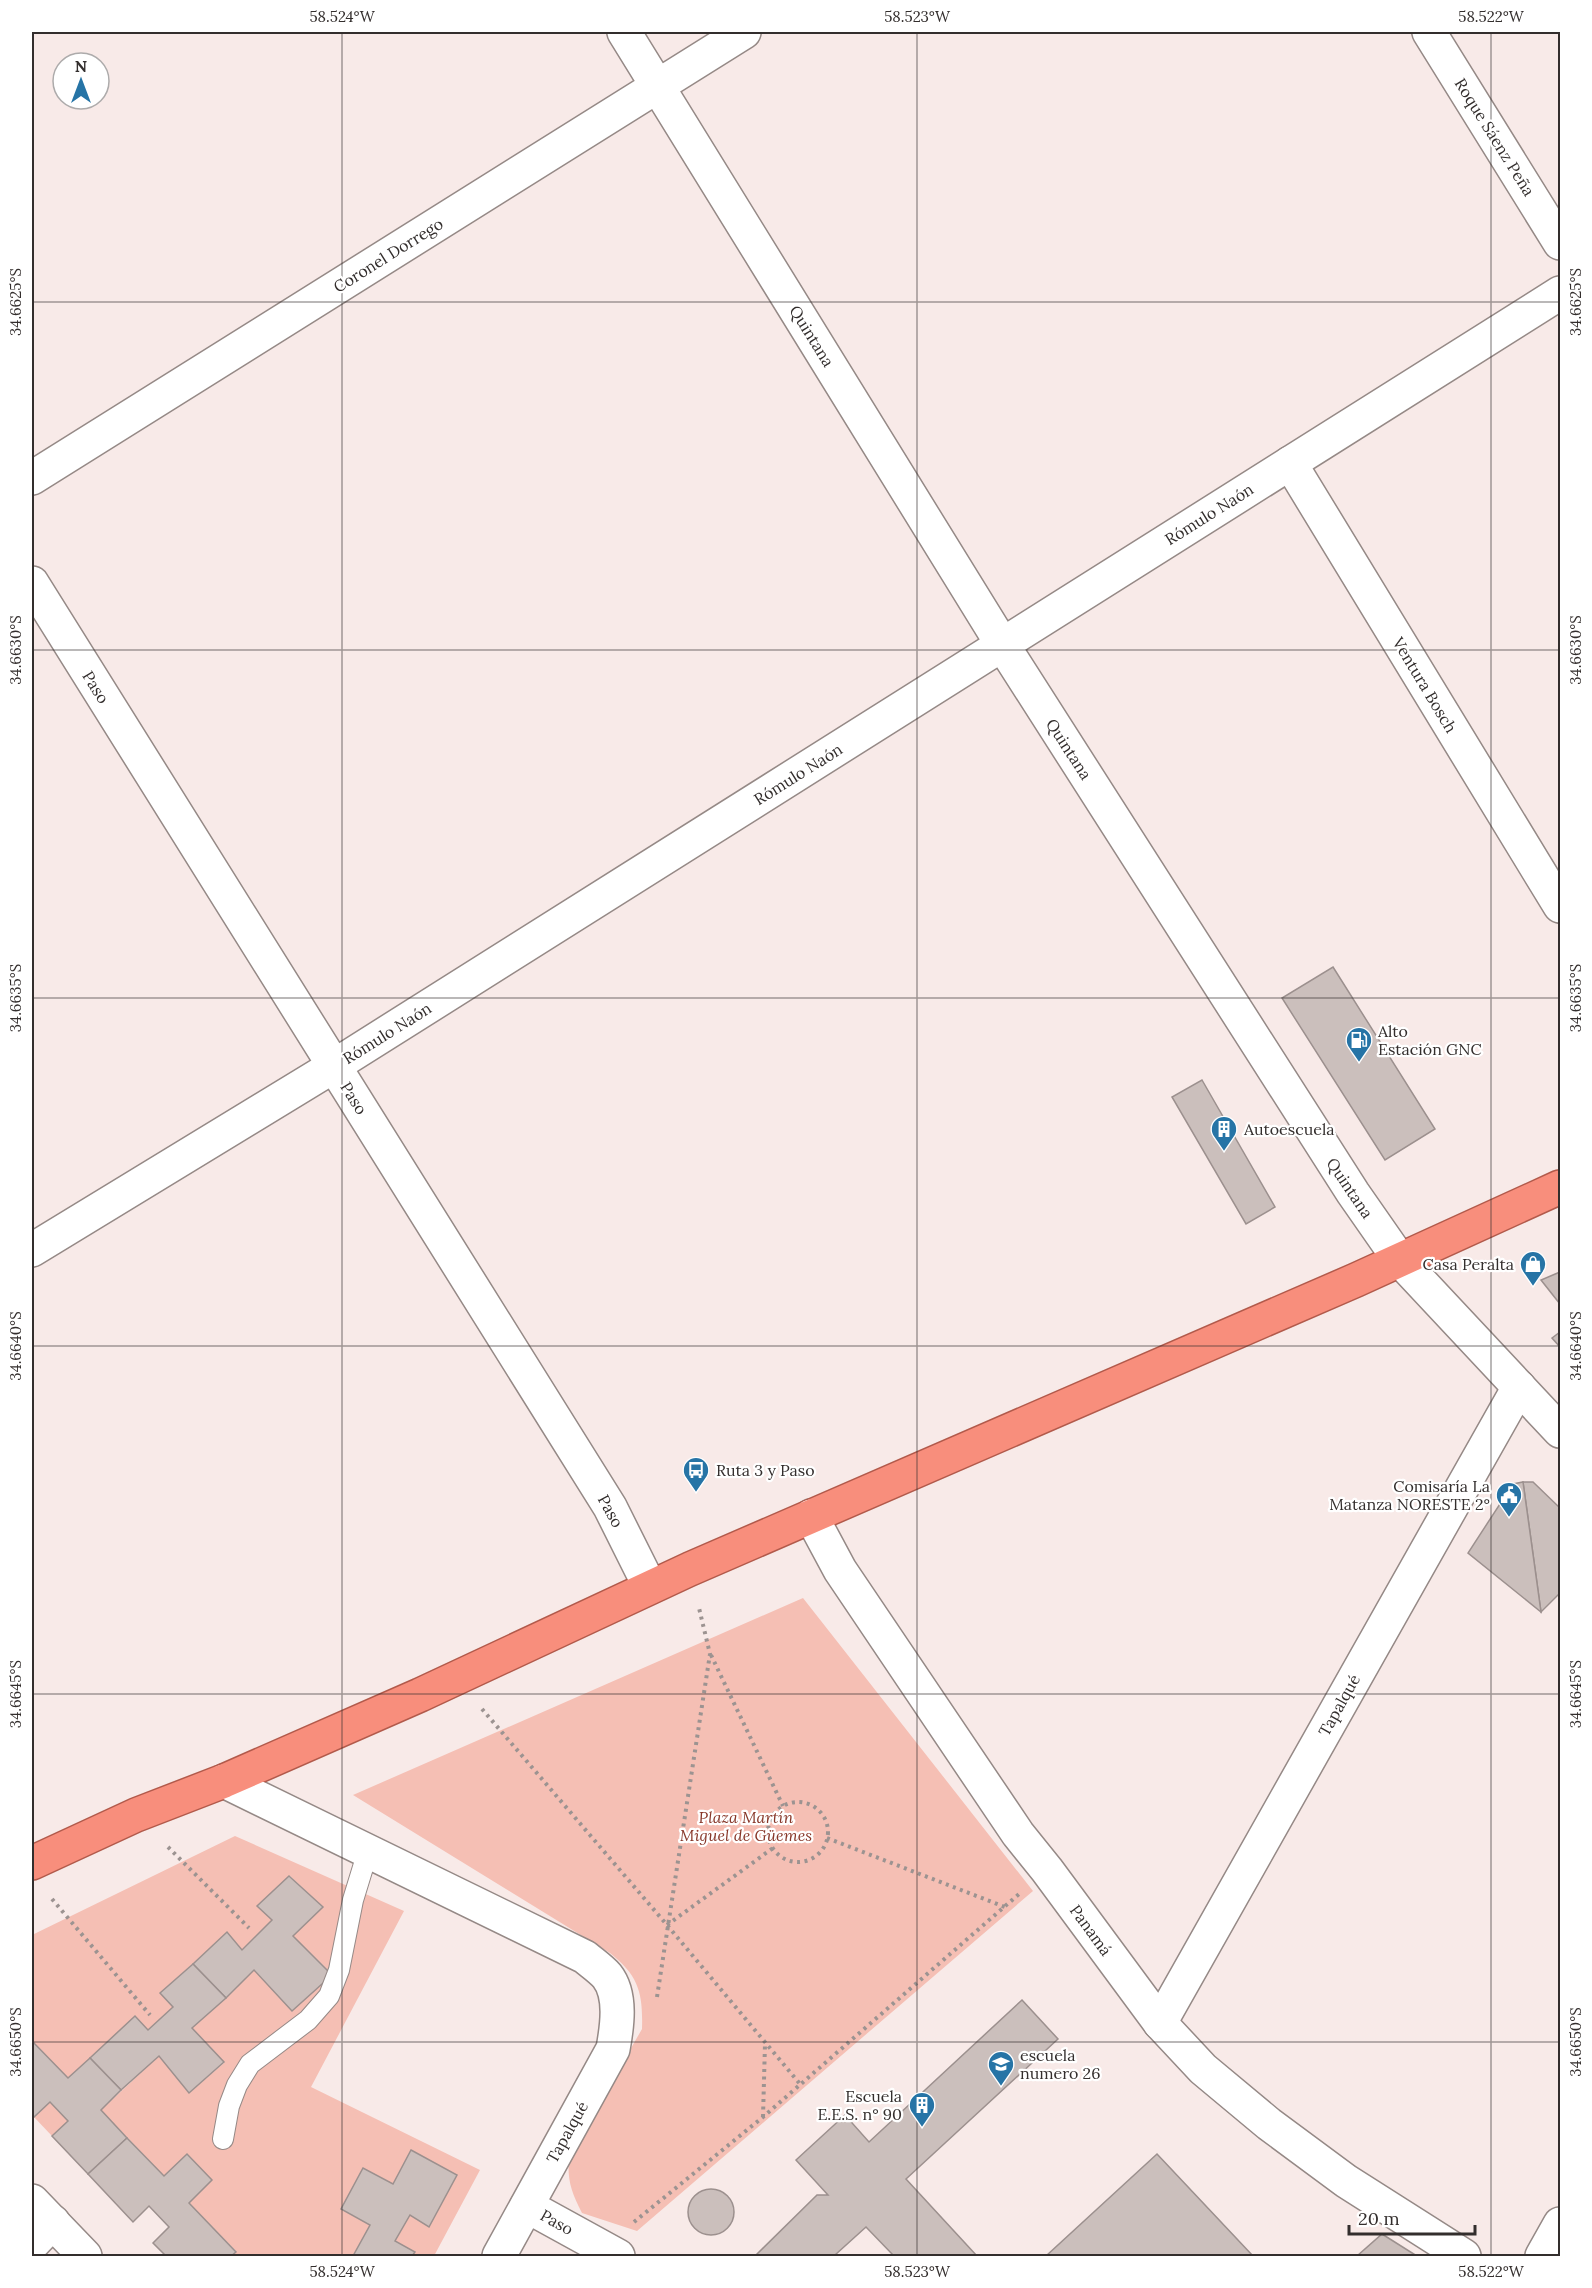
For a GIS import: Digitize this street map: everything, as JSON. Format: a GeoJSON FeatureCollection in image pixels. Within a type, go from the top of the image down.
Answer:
{"type":"FeatureCollection","features":[{"type":"Feature","properties":{"kind":"highway"},"geometry":{"type":"LineString","coordinates":[[32,1863],[136,1815],[225,1781],[456,1678],[690,1569],[1346,1284],[1560,1187]]}},
{"type":"Feature","properties":{"kind":"street","name":"Quintana"},"geometry":{"type":"LineString","coordinates":[[624,32],[1002,644],[1353,1193],[1399,1259],[1560,1431]]}},
{"type":"Feature","properties":{"kind":"street","name":"Coronel Dorrego"},"geometry":{"type":"LineString","coordinates":[[32,478],[744,32]]}},
{"type":"Feature","properties":{"kind":"street","name":"Roque Sáenz Peña"},"geometry":{"type":"LineString","coordinates":[[1429,32],[1560,243]]}},
{"type":"Feature","properties":{"kind":"street","name":"Rómulo Naón"},"geometry":{"type":"LineString","coordinates":[[32,1250],[334,1066],[1560,293]]}},
{"type":"Feature","properties":{"kind":"street","name":"Ventura Bosch"},"geometry":{"type":"LineString","coordinates":[[1290,463],[1560,906]]}},
{"type":"Feature","properties":{"kind":"street","name":"Paso"},"geometry":{"type":"LineString","coordinates":[[32,584],[610,1507],[650,1587]]}},
{"type":"Feature","properties":{"kind":"street","name":"Tapalqué"},"geometry":{"type":"LineString","coordinates":[[1160,2023],[1519,1387]]}},
{"type":"Feature","properties":{"kind":"street","name":"Panamá"},"geometry":{"type":"LineString","coordinates":[[811,1516],[846,1580],[1018,1834],[1160,2023],[1203,2069],[1269,2124],[1346,2181],[1464,2256]]}},
{"type":"Feature","properties":{"kind":"street"},"geometry":{"type":"LineString","coordinates":[[225,1781],[368,1851]]}},
{"type":"Feature","properties":{"kind":"street","name":"Tapalqué"},"geometry":{"type":"LineString","coordinates":[[368,1851],[585,1957],[608,1977],[616,2002],[618,2025],[612,2049],[499,2256]]}},
{"type":"Feature","properties":{"kind":"street","name":"Paso"},"geometry":{"type":"LineString","coordinates":[[527,2206],[618,2256]]}},
{"type":"Feature","properties":{"kind":"street"},"geometry":{"type":"LineString","coordinates":[[39,2222],[85,2256]]}},
{"type":"Feature","properties":{"kind":"street"},"geometry":{"type":"LineString","coordinates":[[1542,2256],[1560,2224]]}},
{"type":"Feature","properties":{"kind":"lane"},"geometry":{"type":"LineString","coordinates":[[223,2139],[228,2106],[250,2064],[308,2020],[329,1996],[339,1970],[353,1900],[368,1851]]}},
{"type":"Feature","properties":{"kind":"path"},"geometry":{"type":"LineString","coordinates":[[690,1569],[710,1654],[783,1806]]}},
{"type":"Feature","properties":{"kind":"path"},"geometry":{"type":"LineString","coordinates":[[655,2007],[710,1654]]}},
{"type":"Feature","properties":{"kind":"path"},"geometry":{"type":"LineString","coordinates":[[456,1678],[800,2084]]}},
{"type":"Feature","properties":{"kind":"path"},"geometry":{"type":"LineString","coordinates":[[803,1803],[813,1806],[821,1813],[826,1822],[827,1838],[821,1852],[803,1862],[784,1859],[773,1848],[768,1838],[771,1820],[783,1806],[803,1803]]}},
{"type":"Feature","properties":{"kind":"path"},"geometry":{"type":"LineString","coordinates":[[827,1838],[1005,1906]]}},
{"type":"Feature","properties":{"kind":"path"},"geometry":{"type":"LineString","coordinates":[[168,1847],[249,1928]]}},
{"type":"Feature","properties":{"kind":"path"},"geometry":{"type":"LineString","coordinates":[[667,1925],[773,1848]]}},
{"type":"Feature","properties":{"kind":"path"},"geometry":{"type":"LineString","coordinates":[[625,2218],[634,2222],[763,2117],[1047,1870]]}},
{"type":"Feature","properties":{"kind":"path"},"geometry":{"type":"LineString","coordinates":[[52,1899],[150,2015]]}},
{"type":"Feature","properties":{"kind":"path"},"geometry":{"type":"LineString","coordinates":[[763,2117],[765,2043]]}},
{"type":"Feature","properties":{"kind":"green space","name":"Plaza Martín Miguel de Güemes"},"geometry":{"type":"Polygon","coordinates":[[[803,1598],[1033,1891],[637,2231],[582,2213],[569,2179],[569,2156],[642,2029],[642,2005],[633,1978],[620,1961],[610,1953],[353,1795],[803,1598]]]}},
{"type":"Feature","properties":{"kind":"green space"},"geometry":{"type":"Polygon","coordinates":[[[235,1836],[404,1911],[311,2087],[480,2170],[434,2256],[412,2256],[414,2252],[395,2241],[410,2215],[429,2226],[457,2175],[411,2150],[393,2184],[341,2209],[370,2225],[353,2256],[231,2256],[236,2251],[189,2203],[212,2180],[187,2154],[164,2176],[101,2110],[159,2056],[189,2093],[224,2063],[192,2028],[254,1970],[332,1974],[293,1936],[323,1907],[290,1876],[257,1906],[272,1920],[242,1950],[227,1933],[160,1993],[173,2007],[148,2030],[135,2017],[68,2078],[32,2041],[32,1935],[235,1836]]]}},
{"type":"Feature","properties":{"kind":"green space"},"geometry":{"type":"Polygon","coordinates":[[[50,2102],[68,2121],[52,2136],[34,2117],[50,2102]]]}},
{"type":"Feature","properties":{"kind":"building","name":"Alto Estación GNC"},"geometry":{"type":"Polygon","coordinates":[[[1333,967],[1435,1129],[1385,1160],[1282,998],[1333,967]]]}},
{"type":"Feature","properties":{"kind":"building","name":"Autoescuela"},"geometry":{"type":"Polygon","coordinates":[[[1202,1080],[1275,1207],[1246,1224],[1172,1097],[1202,1080]]]}},
{"type":"Feature","properties":{"kind":"building"},"geometry":{"type":"Polygon","coordinates":[[[1560,1272],[1560,1304],[1541,1280],[1560,1272]]]}},
{"type":"Feature","properties":{"kind":"building"},"geometry":{"type":"Polygon","coordinates":[[[1560,1332],[1560,1347],[1552,1338],[1560,1332]]]}},
{"type":"Feature","properties":{"kind":"building"},"geometry":{"type":"Polygon","coordinates":[[[1523,1482],[1533,1482],[1560,1508],[1560,1593],[1541,1612],[1523,1482]]]}},
{"type":"Feature","properties":{"kind":"building","name":"Comisaría La Matanza NORESTE 2°"},"geometry":{"type":"Polygon","coordinates":[[[1523,1482],[1541,1612],[1468,1553],[1513,1484],[1523,1482]]]}},
{"type":"Feature","properties":{"kind":"building"},"geometry":{"type":"Polygon","coordinates":[[[289,1876],[323,1907],[293,1936],[332,1975],[292,2011],[254,1970],[226,1998],[193,1964],[227,1932],[242,1950],[272,1920],[257,1906],[289,1876]]]}},
{"type":"Feature","properties":{"kind":"building"},"geometry":{"type":"Polygon","coordinates":[[[193,1964],[226,1998],[192,2028],[224,2062],[189,2093],[159,2056],[121,2090],[90,2058],[135,2016],[148,2030],[173,2007],[160,1993],[193,1964]]]}},
{"type":"Feature","properties":{"kind":"building","name":"Escuela E.E.S. n° 90"},"geometry":{"type":"Polygon","coordinates":[[[1022,2000],[1058,2039],[906,2179],[977,2256],[894,2256],[866,2227],[836,2256],[755,2256],[817,2195],[828,2195],[796,2160],[845,2115],[869,2142],[1022,2000]]]}},
{"type":"Feature","properties":{"kind":"building"},"geometry":{"type":"Polygon","coordinates":[[[32,2041],[68,2078],[90,2058],[121,2090],[101,2110],[127,2138],[88,2174],[52,2136],[68,2121],[50,2102],[34,2117],[32,2114],[32,2041]]]}},
{"type":"Feature","properties":{"kind":"building"},"geometry":{"type":"Polygon","coordinates":[[[127,2138],[164,2176],[187,2154],[212,2180],[189,2203],[236,2252],[231,2256],[166,2256],[153,2243],[169,2227],[149,2206],[133,2222],[88,2174],[127,2138]]]}},
{"type":"Feature","properties":{"kind":"building"},"geometry":{"type":"Polygon","coordinates":[[[411,2150],[457,2175],[429,2227],[410,2215],[395,2241],[415,2252],[412,2256],[353,2256],[370,2225],[341,2209],[363,2168],[393,2184],[411,2150]]]}},
{"type":"Feature","properties":{"kind":"building"},"geometry":{"type":"Polygon","coordinates":[[[1157,2154],[1253,2256],[1046,2256],[1157,2154]]]}},
{"type":"Feature","properties":{"kind":"building"},"geometry":{"type":"Polygon","coordinates":[[[711,2189],[727,2196],[734,2212],[727,2228],[711,2235],[695,2228],[688,2212],[695,2196],[711,2189]]]}},
{"type":"Feature","properties":{"kind":"building"},"geometry":{"type":"Polygon","coordinates":[[[1382,2234],[1417,2256],[1357,2256],[1382,2234]]]}},
{"type":"Feature","properties":{"kind":"place","name":"Alto Estación GNC"},"geometry":{"type":"Point","coordinates":[1359,1063]}},
{"type":"Feature","properties":{"kind":"place","name":"Autoescuela"},"geometry":{"type":"Point","coordinates":[1224,1152]}},
{"type":"Feature","properties":{"kind":"place","name":"Casa Peralta"},"geometry":{"type":"Point","coordinates":[1533,1287]}},
{"type":"Feature","properties":{"kind":"place","name":"Ruta 3 y Paso"},"geometry":{"type":"Point","coordinates":[696,1493]}},
{"type":"Feature","properties":{"kind":"place","name":"Comisaría La Matanza NORESTE 2°"},"geometry":{"type":"Point","coordinates":[1509,1518]}},
{"type":"Feature","properties":{"kind":"place","name":"escuela numero 26"},"geometry":{"type":"Point","coordinates":[1001,2087]}},
{"type":"Feature","properties":{"kind":"place","name":"Escuela E.E.S. n° 90"},"geometry":{"type":"Point","coordinates":[922,2128]}}]}
